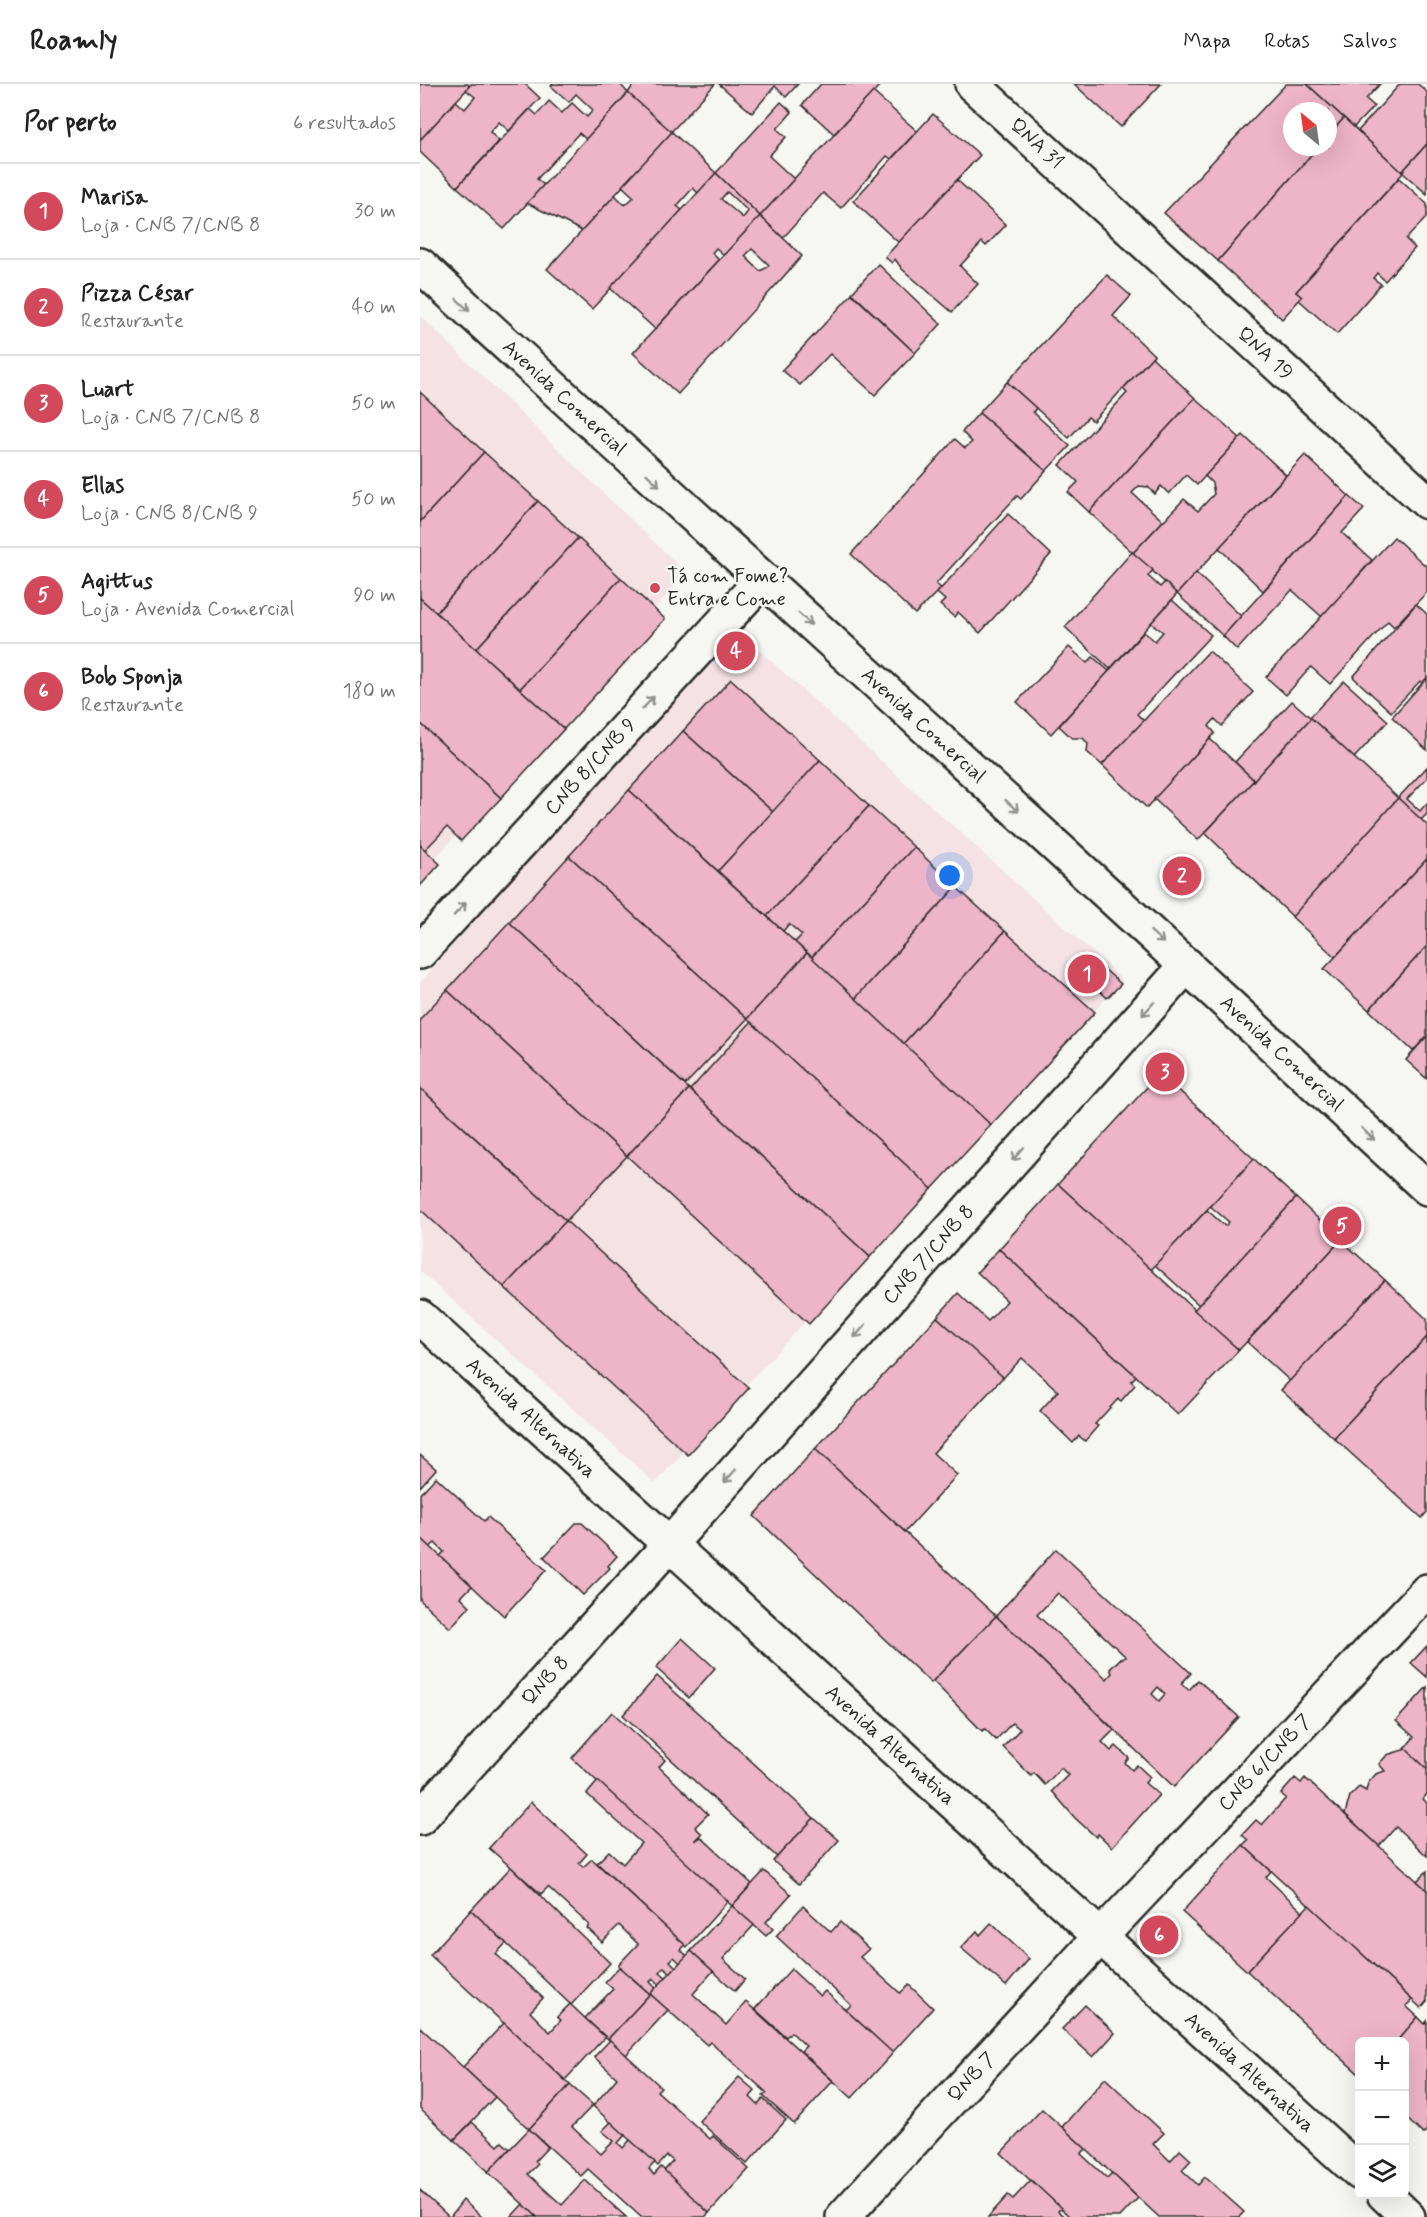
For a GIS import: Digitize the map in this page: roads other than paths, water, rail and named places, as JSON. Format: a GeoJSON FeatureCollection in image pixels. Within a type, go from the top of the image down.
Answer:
{"type":"FeatureCollection","features":[{"type":"Feature","properties":{"kind":"street","name":"QNA 31"},"geometry":{"type":"LineString","coordinates":[[972,84],[1102,204]]}},
{"type":"Feature","properties":{"kind":"street","name":"QNA 19"},"geometry":{"type":"LineString","coordinates":[[1102,204],[1427,502]]}},
{"type":"Feature","properties":{"kind":"street","name":"Avenida Comercial"},"geometry":{"type":"LineString","coordinates":[[420,265],[762,580],[1187,965],[1427,1188]]}},
{"type":"Feature","properties":{"kind":"street","name":"CNB 8/CNB 9"},"geometry":{"type":"LineString","coordinates":[[420,952],[762,580]]}},
{"type":"Feature","properties":{"kind":"street","name":"CNB 7/CNB 8"},"geometry":{"type":"LineString","coordinates":[[670,1544],[1187,965]]}},
{"type":"Feature","properties":{"kind":"street","name":"Avenida Alternativa"},"geometry":{"type":"LineString","coordinates":[[420,1317],[1355,2168]]}},
{"type":"Feature","properties":{"kind":"street","name":"QNB 8"},"geometry":{"type":"LineString","coordinates":[[420,1818],[670,1544]]}},
{"type":"Feature","properties":{"kind":"street","name":"CNB 6/CNB 7"},"geometry":{"type":"LineString","coordinates":[[1101,1936],[1427,1590]]}},
{"type":"Feature","properties":{"kind":"street","name":"QNB 7"},"geometry":{"type":"LineString","coordinates":[[843,2217],[1101,1936]]}},
{"type":"Feature","properties":{"kind":"street"},"geometry":{"type":"LineString","coordinates":[[1388,2199],[1408,2217]]}},
{"type":"Feature","properties":{"kind":"place","name":"Tá com Fome? Entra e Come"},"geometry":{"type":"Point","coordinates":[655,588]}},
{"type":"Feature","properties":{"kind":"place","name":"Ellas"},"geometry":{"type":"Point","coordinates":[736,651]}},
{"type":"Feature","properties":{"kind":"place","name":"Pizza César"},"geometry":{"type":"Point","coordinates":[1182,876]}},
{"type":"Feature","properties":{"kind":"place","name":"Marisa"},"geometry":{"type":"Point","coordinates":[1087,974]}},
{"type":"Feature","properties":{"kind":"place","name":"Luart"},"geometry":{"type":"Point","coordinates":[1165,1072]}},
{"type":"Feature","properties":{"kind":"place","name":"Agittus"},"geometry":{"type":"Point","coordinates":[1342,1226]}},
{"type":"Feature","properties":{"kind":"place","name":"Bob Sponja"},"geometry":{"type":"Point","coordinates":[1159,1935]}}]}
